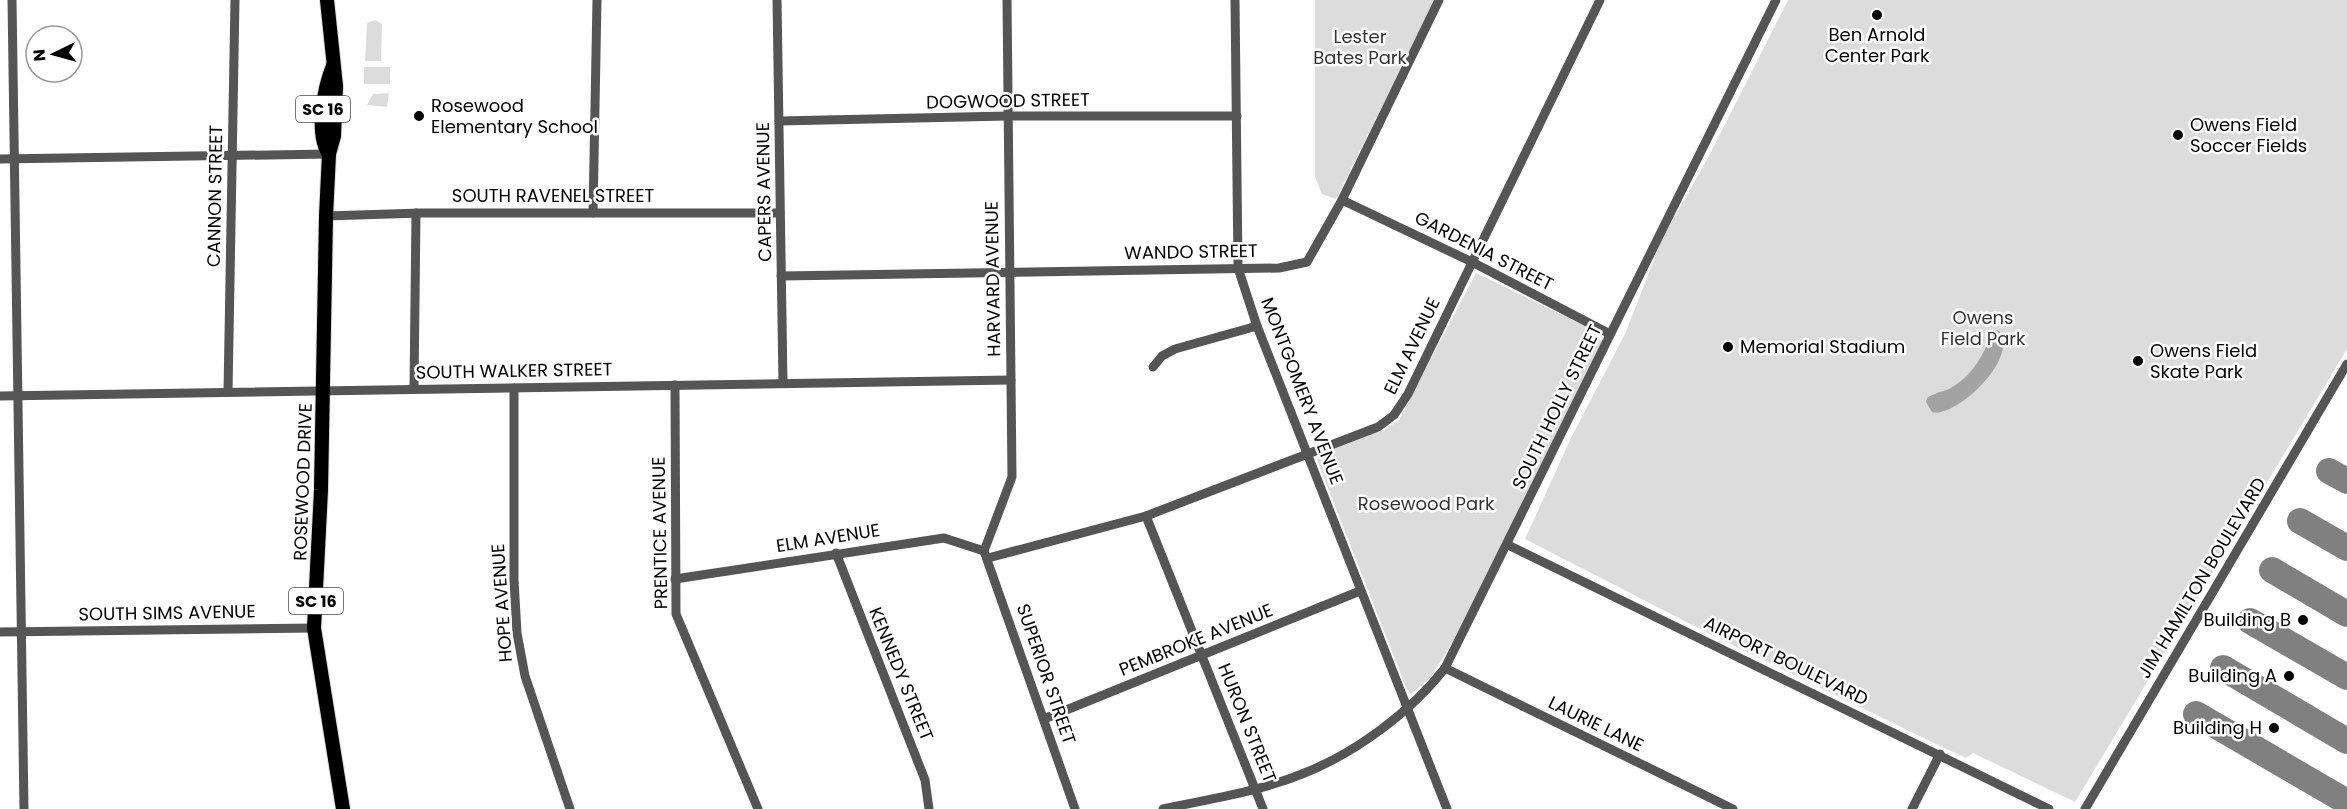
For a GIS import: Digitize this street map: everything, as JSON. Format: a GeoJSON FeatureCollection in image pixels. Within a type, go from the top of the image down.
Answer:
{"type":"FeatureCollection","features":[{"type":"Feature","properties":{"kind":"main road","name":"ROSEWOOD DRIVE"},"geometry":{"type":"LineString","coordinates":[[327,0],[333,64],[323,97],[323,146],[329,154],[324,391],[314,628],[334,766],[343,809]]}},
{"type":"Feature","properties":{"kind":"street"},"geometry":{"type":"LineString","coordinates":[[12,0],[24,809]]}},
{"type":"Feature","properties":{"kind":"street","name":"CANNON STREET"},"geometry":{"type":"LineString","coordinates":[[228,392],[235,0]]}},
{"type":"Feature","properties":{"kind":"street"},"geometry":{"type":"LineString","coordinates":[[593,213],[597,0]]}},
{"type":"Feature","properties":{"kind":"street","name":"CAPERS AVENUE"},"geometry":{"type":"LineString","coordinates":[[777,0],[783,383]]}},
{"type":"Feature","properties":{"kind":"street","name":"HARVARD AVENUE"},"geometry":{"type":"LineString","coordinates":[[986,555],[1012,477],[1007,0]]}},
{"type":"Feature","properties":{"kind":"street","name":"MONTGOMERY AVENUE"},"geometry":{"type":"LineString","coordinates":[[1235,0],[1238,268],[1257,326],[1447,809]]}},
{"type":"Feature","properties":{"kind":"street","name":"WANDO STREET"},"geometry":{"type":"LineString","coordinates":[[781,276],[1279,268],[1307,262],[1342,200],[1439,0]]}},
{"type":"Feature","properties":{"kind":"street","name":"ELM AVENUE"},"geometry":{"type":"LineString","coordinates":[[675,579],[944,538],[986,555],[1146,516],[1378,427],[1394,415],[1407,398],[1600,0]]}},
{"type":"Feature","properties":{"kind":"street","name":"SOUTH HOLLY STREET"},"geometry":{"type":"LineString","coordinates":[[1163,809],[1255,789],[1302,774],[1343,755],[1408,708],[1445,668],[1508,545],[1776,0]]}},
{"type":"Feature","properties":{"kind":"street","name":"DOGWOOD STREET"},"geometry":{"type":"LineString","coordinates":[[779,121],[1008,116],[1237,116]]}},
{"type":"Feature","properties":{"kind":"street"},"geometry":{"type":"LineString","coordinates":[[0,159],[329,154]]}},
{"type":"Feature","properties":{"kind":"street","name":"GARDENIA STREET"},"geometry":{"type":"LineString","coordinates":[[1342,200],[1472,262],[1610,334]]}},
{"type":"Feature","properties":{"kind":"street"},"geometry":{"type":"LineString","coordinates":[[414,389],[416,213]]}},
{"type":"Feature","properties":{"kind":"street","name":"SOUTH RAVENEL STREET"},"geometry":{"type":"LineString","coordinates":[[326,216],[416,213],[780,213]]}},
{"type":"Feature","properties":{"kind":"street"},"geometry":{"type":"LineString","coordinates":[[1153,367],[1162,356],[1175,349],[1257,326]]}},
{"type":"Feature","properties":{"kind":"street","name":"JIM HAMILTON BOULEVARD"},"geometry":{"type":"LineString","coordinates":[[2085,809],[2347,364]]}},
{"type":"Feature","properties":{"kind":"street","name":"SOUTH WALKER STREET"},"geometry":{"type":"LineString","coordinates":[[0,396],[1011,380]]}},
{"type":"Feature","properties":{"kind":"street","name":"PRENTICE AVENUE"},"geometry":{"type":"LineString","coordinates":[[675,385],[676,614],[758,809]]}},
{"type":"Feature","properties":{"kind":"street","name":"HOPE AVENUE"},"geometry":{"type":"LineString","coordinates":[[514,388],[514,580],[517,633],[525,676],[570,809]]}},
{"type":"Feature","properties":{"kind":"street","name":"HURON STREET"},"geometry":{"type":"LineString","coordinates":[[1146,516],[1263,809]]}},
{"type":"Feature","properties":{"kind":"street","name":"AIRPORT BOULEVARD"},"geometry":{"type":"LineString","coordinates":[[1508,545],[2049,809]]}},
{"type":"Feature","properties":{"kind":"street","name":"KENNEDY STREET"},"geometry":{"type":"LineString","coordinates":[[836,553],[925,780],[929,809]]}},
{"type":"Feature","properties":{"kind":"street","name":"SUPERIOR STREET"},"geometry":{"type":"LineString","coordinates":[[986,555],[1075,809]]}},
{"type":"Feature","properties":{"kind":"street","name":"PEMBROKE AVENUE"},"geometry":{"type":"LineString","coordinates":[[1044,719],[1360,591]]}},
{"type":"Feature","properties":{"kind":"street","name":"SOUTH SIMS AVENUE"},"geometry":{"type":"LineString","coordinates":[[0,632],[314,628]]}},
{"type":"Feature","properties":{"kind":"street","name":"LAURIE LANE"},"geometry":{"type":"LineString","coordinates":[[1445,668],[1733,809]]}},
{"type":"Feature","properties":{"kind":"street"},"geometry":{"type":"LineString","coordinates":[[1912,809],[1940,754]]}},
{"type":"Feature","properties":{"kind":"green space","name":"Lester Bates Park"},"geometry":{"type":"Polygon","coordinates":[[[1315,0],[1435,0],[1336,199],[1322,194],[1315,177],[1315,0]]]}},
{"type":"Feature","properties":{"kind":"green space","name":"Owens Field Park"},"geometry":{"type":"Polygon","coordinates":[[[1788,0],[2347,0],[2347,349],[2075,802],[1973,753],[1966,758],[1940,746],[1710,634],[1525,539],[1571,438],[1626,332],[1662,239],[1708,158],[1788,0]]]}},
{"type":"Feature","properties":{"kind":"green space"},"geometry":{"type":"Polygon","coordinates":[[[375,20],[382,24],[381,61],[365,61],[367,23],[375,20]]]}},
{"type":"Feature","properties":{"kind":"green space"},"geometry":{"type":"Polygon","coordinates":[[[364,67],[390,67],[390,84],[364,84],[364,67]]]}},
{"type":"Feature","properties":{"kind":"green space"},"geometry":{"type":"Polygon","coordinates":[[[389,93],[387,107],[367,105],[373,94],[389,93]]]}},
{"type":"Feature","properties":{"kind":"green space","name":"Rosewood Park"},"geometry":{"type":"Polygon","coordinates":[[[1476,273],[1595,331],[1602,342],[1456,636],[1431,677],[1411,694],[1407,690],[1317,460],[1320,454],[1384,430],[1399,420],[1476,273]]]}},
{"type":"Feature","properties":{"kind":"shaded area"},"geometry":{"type":"Polygon","coordinates":[[[1998,330],[2003,342],[2001,355],[1994,370],[1983,384],[1955,406],[1942,412],[1932,412],[1926,402],[1927,398],[1949,389],[1965,377],[1981,356],[1993,331],[1998,330]]]}},
{"type":"Feature","properties":{"kind":"taxiway"},"geometry":{"type":"LineString","coordinates":[[2329,471],[2347,481]]}},
{"type":"Feature","properties":{"kind":"taxiway"},"geometry":{"type":"LineString","coordinates":[[2300,521],[2347,548]]}},
{"type":"Feature","properties":{"kind":"taxiway"},"geometry":{"type":"LineString","coordinates":[[2272,570],[2347,614]]}},
{"type":"Feature","properties":{"kind":"taxiway"},"geometry":{"type":"LineString","coordinates":[[2250,621],[2347,677]]}},
{"type":"Feature","properties":{"kind":"taxiway"},"geometry":{"type":"LineString","coordinates":[[2223,668],[2347,741]]}},
{"type":"Feature","properties":{"kind":"taxiway"},"geometry":{"type":"LineString","coordinates":[[2196,714],[2347,802]]}},
{"type":"Feature","properties":{"kind":"place","name":"Ben Arnold Center Park"},"geometry":{"type":"Point","coordinates":[1877,15]}},
{"type":"Feature","properties":{"kind":"place","name":"Rosewood Elementary School"},"geometry":{"type":"Point","coordinates":[419,116]}},
{"type":"Feature","properties":{"kind":"place","name":"Owens Field Soccer Fields"},"geometry":{"type":"Point","coordinates":[2178,135]}},
{"type":"Feature","properties":{"kind":"place","name":"Memorial Stadium"},"geometry":{"type":"Point","coordinates":[1728,347]}},
{"type":"Feature","properties":{"kind":"place","name":"Owens Field Skate Park"},"geometry":{"type":"Point","coordinates":[2138,361]}},
{"type":"Feature","properties":{"kind":"place","name":"Building B"},"geometry":{"type":"Point","coordinates":[2303,620]}},
{"type":"Feature","properties":{"kind":"place","name":"Building A"},"geometry":{"type":"Point","coordinates":[2289,676]}},
{"type":"Feature","properties":{"kind":"place","name":"Building H"},"geometry":{"type":"Point","coordinates":[2274,728]}}]}
